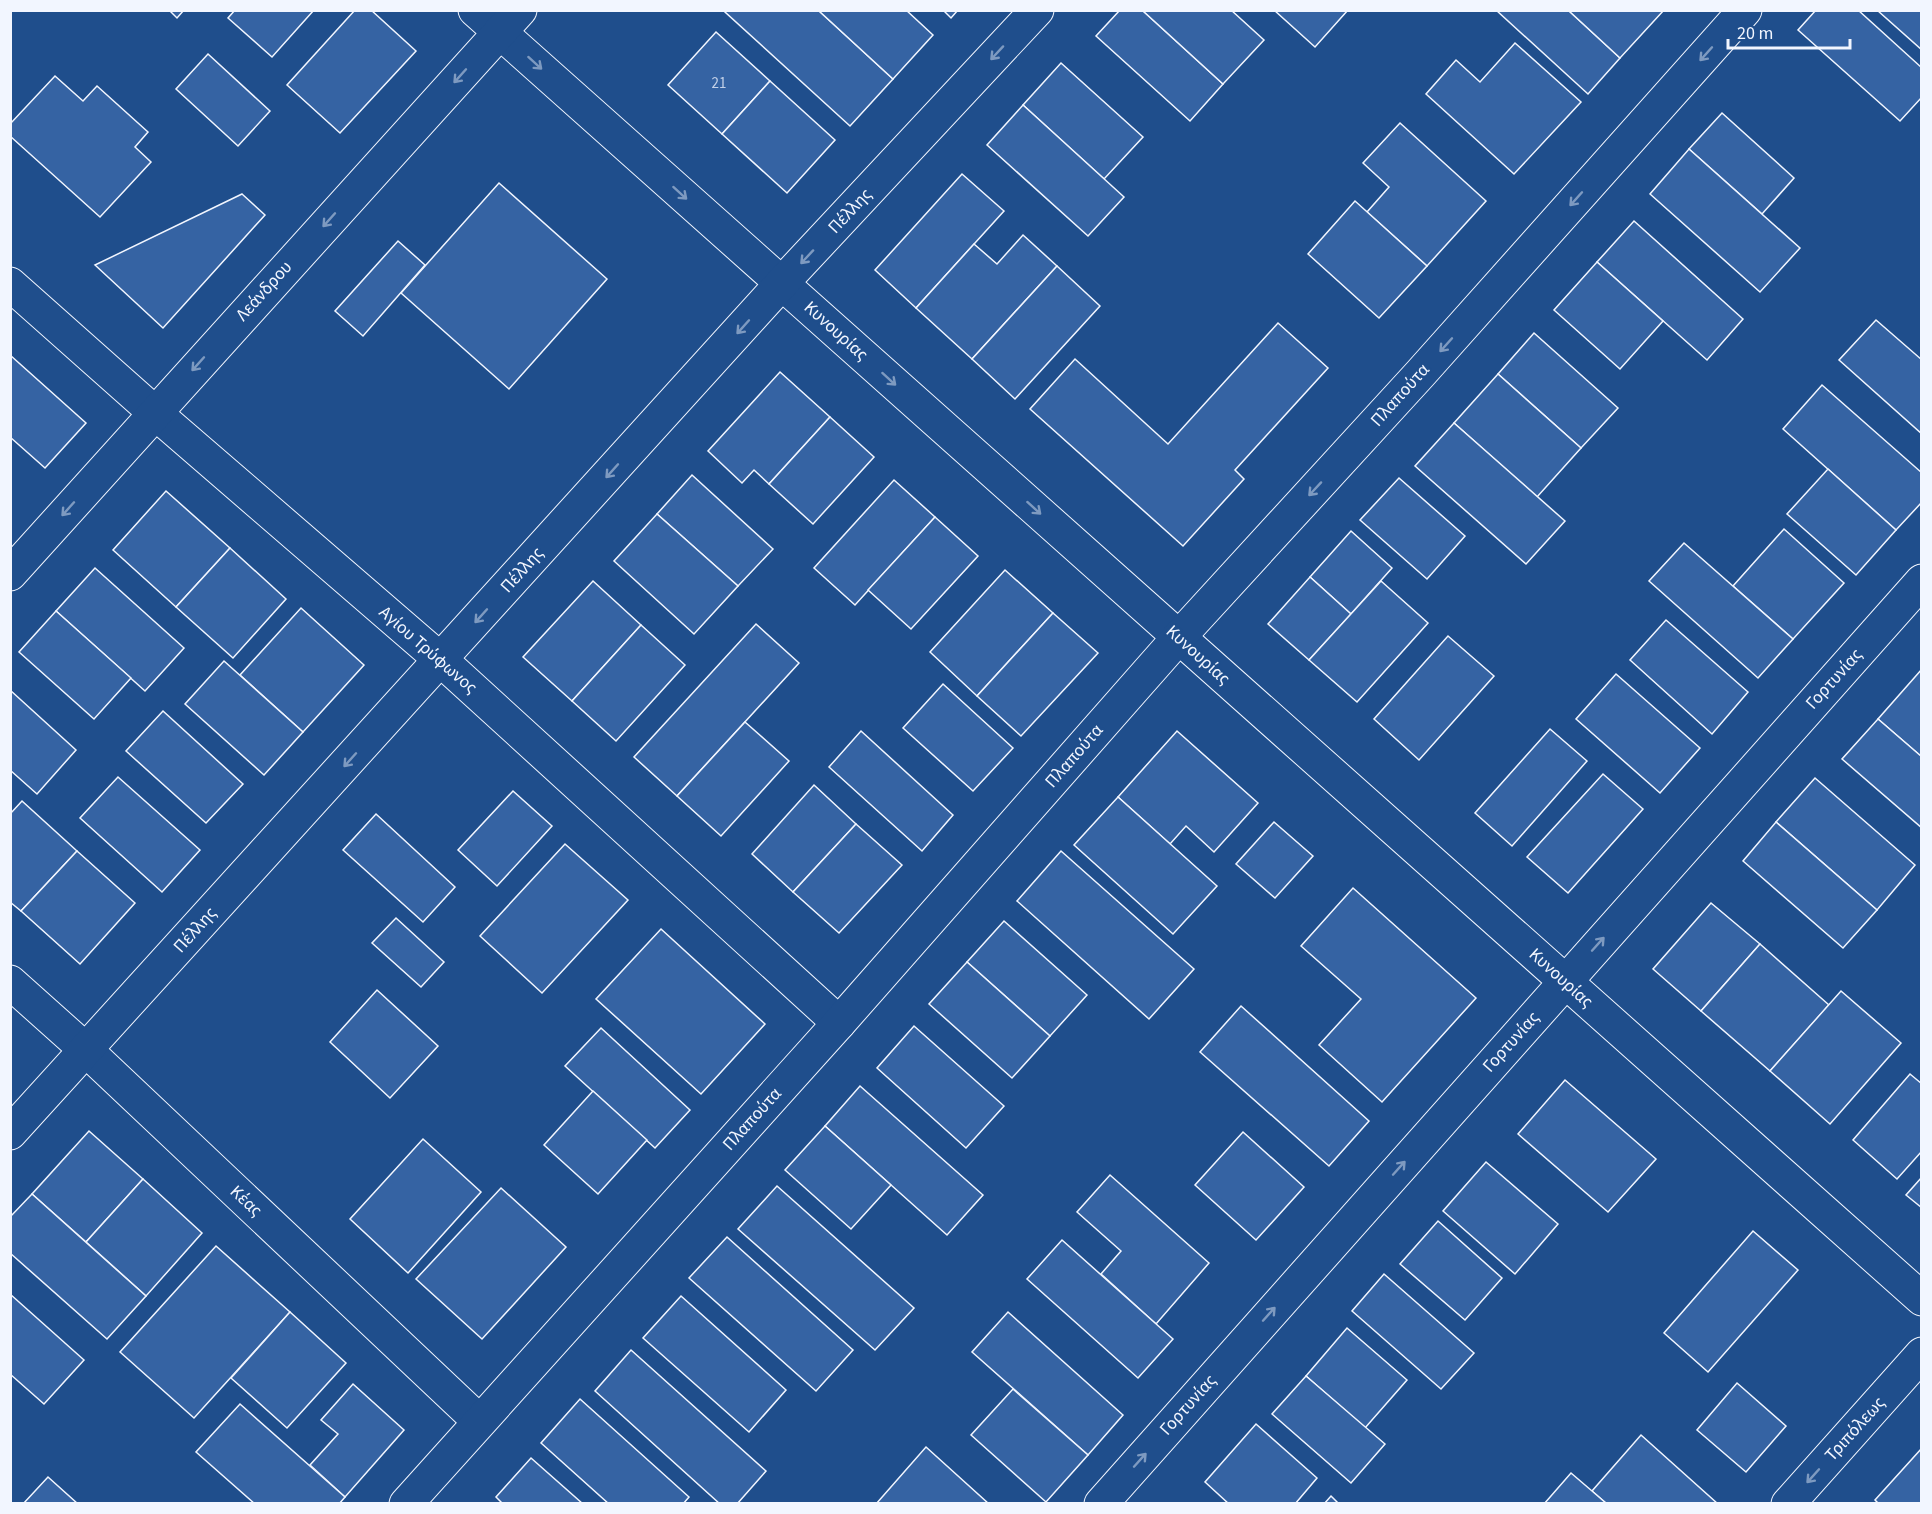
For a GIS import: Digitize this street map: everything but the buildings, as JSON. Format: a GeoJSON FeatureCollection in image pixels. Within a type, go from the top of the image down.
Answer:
{"type":"FeatureCollection","features":[{"type":"Feature","properties":{"kind":"street","name":"Κυνουρίας"},"geometry":{"type":"LineString","coordinates":[[475,10],[510,21],[782,284],[1922,1299]]}},
{"type":"Feature","properties":{"kind":"street","name":"Πέλλης"},"geometry":{"type":"LineString","coordinates":[[10,1133],[782,284],[1037,10]]}},
{"type":"Feature","properties":{"kind":"street","name":"Πλαπούτα"},"geometry":{"type":"LineString","coordinates":[[406,1503],[839,1023],[1179,637],[1420,374],[1745,10]]}},
{"type":"Feature","properties":{"kind":"street","name":"Λεάνδρου"},"geometry":{"type":"LineString","coordinates":[[10,574],[154,412],[510,21]]}},
{"type":"Feature","properties":{"kind":"street","name":"Αγίου Τρύφωνος"},"geometry":{"type":"LineString","coordinates":[[10,284],[441,660],[839,1023]]}},
{"type":"Feature","properties":{"kind":"street","name":"Γορτυνίας"},"geometry":{"type":"LineString","coordinates":[[1101,1503],[1922,581]]}},
{"type":"Feature","properties":{"kind":"street","name":"Κέας"},"geometry":{"type":"LineString","coordinates":[[10,982],[86,1050],[479,1421]]}},
{"type":"Feature","properties":{"kind":"street","name":"Τριπόλεως"},"geometry":{"type":"LineString","coordinates":[[1788,1503],[1922,1354]]}}]}
